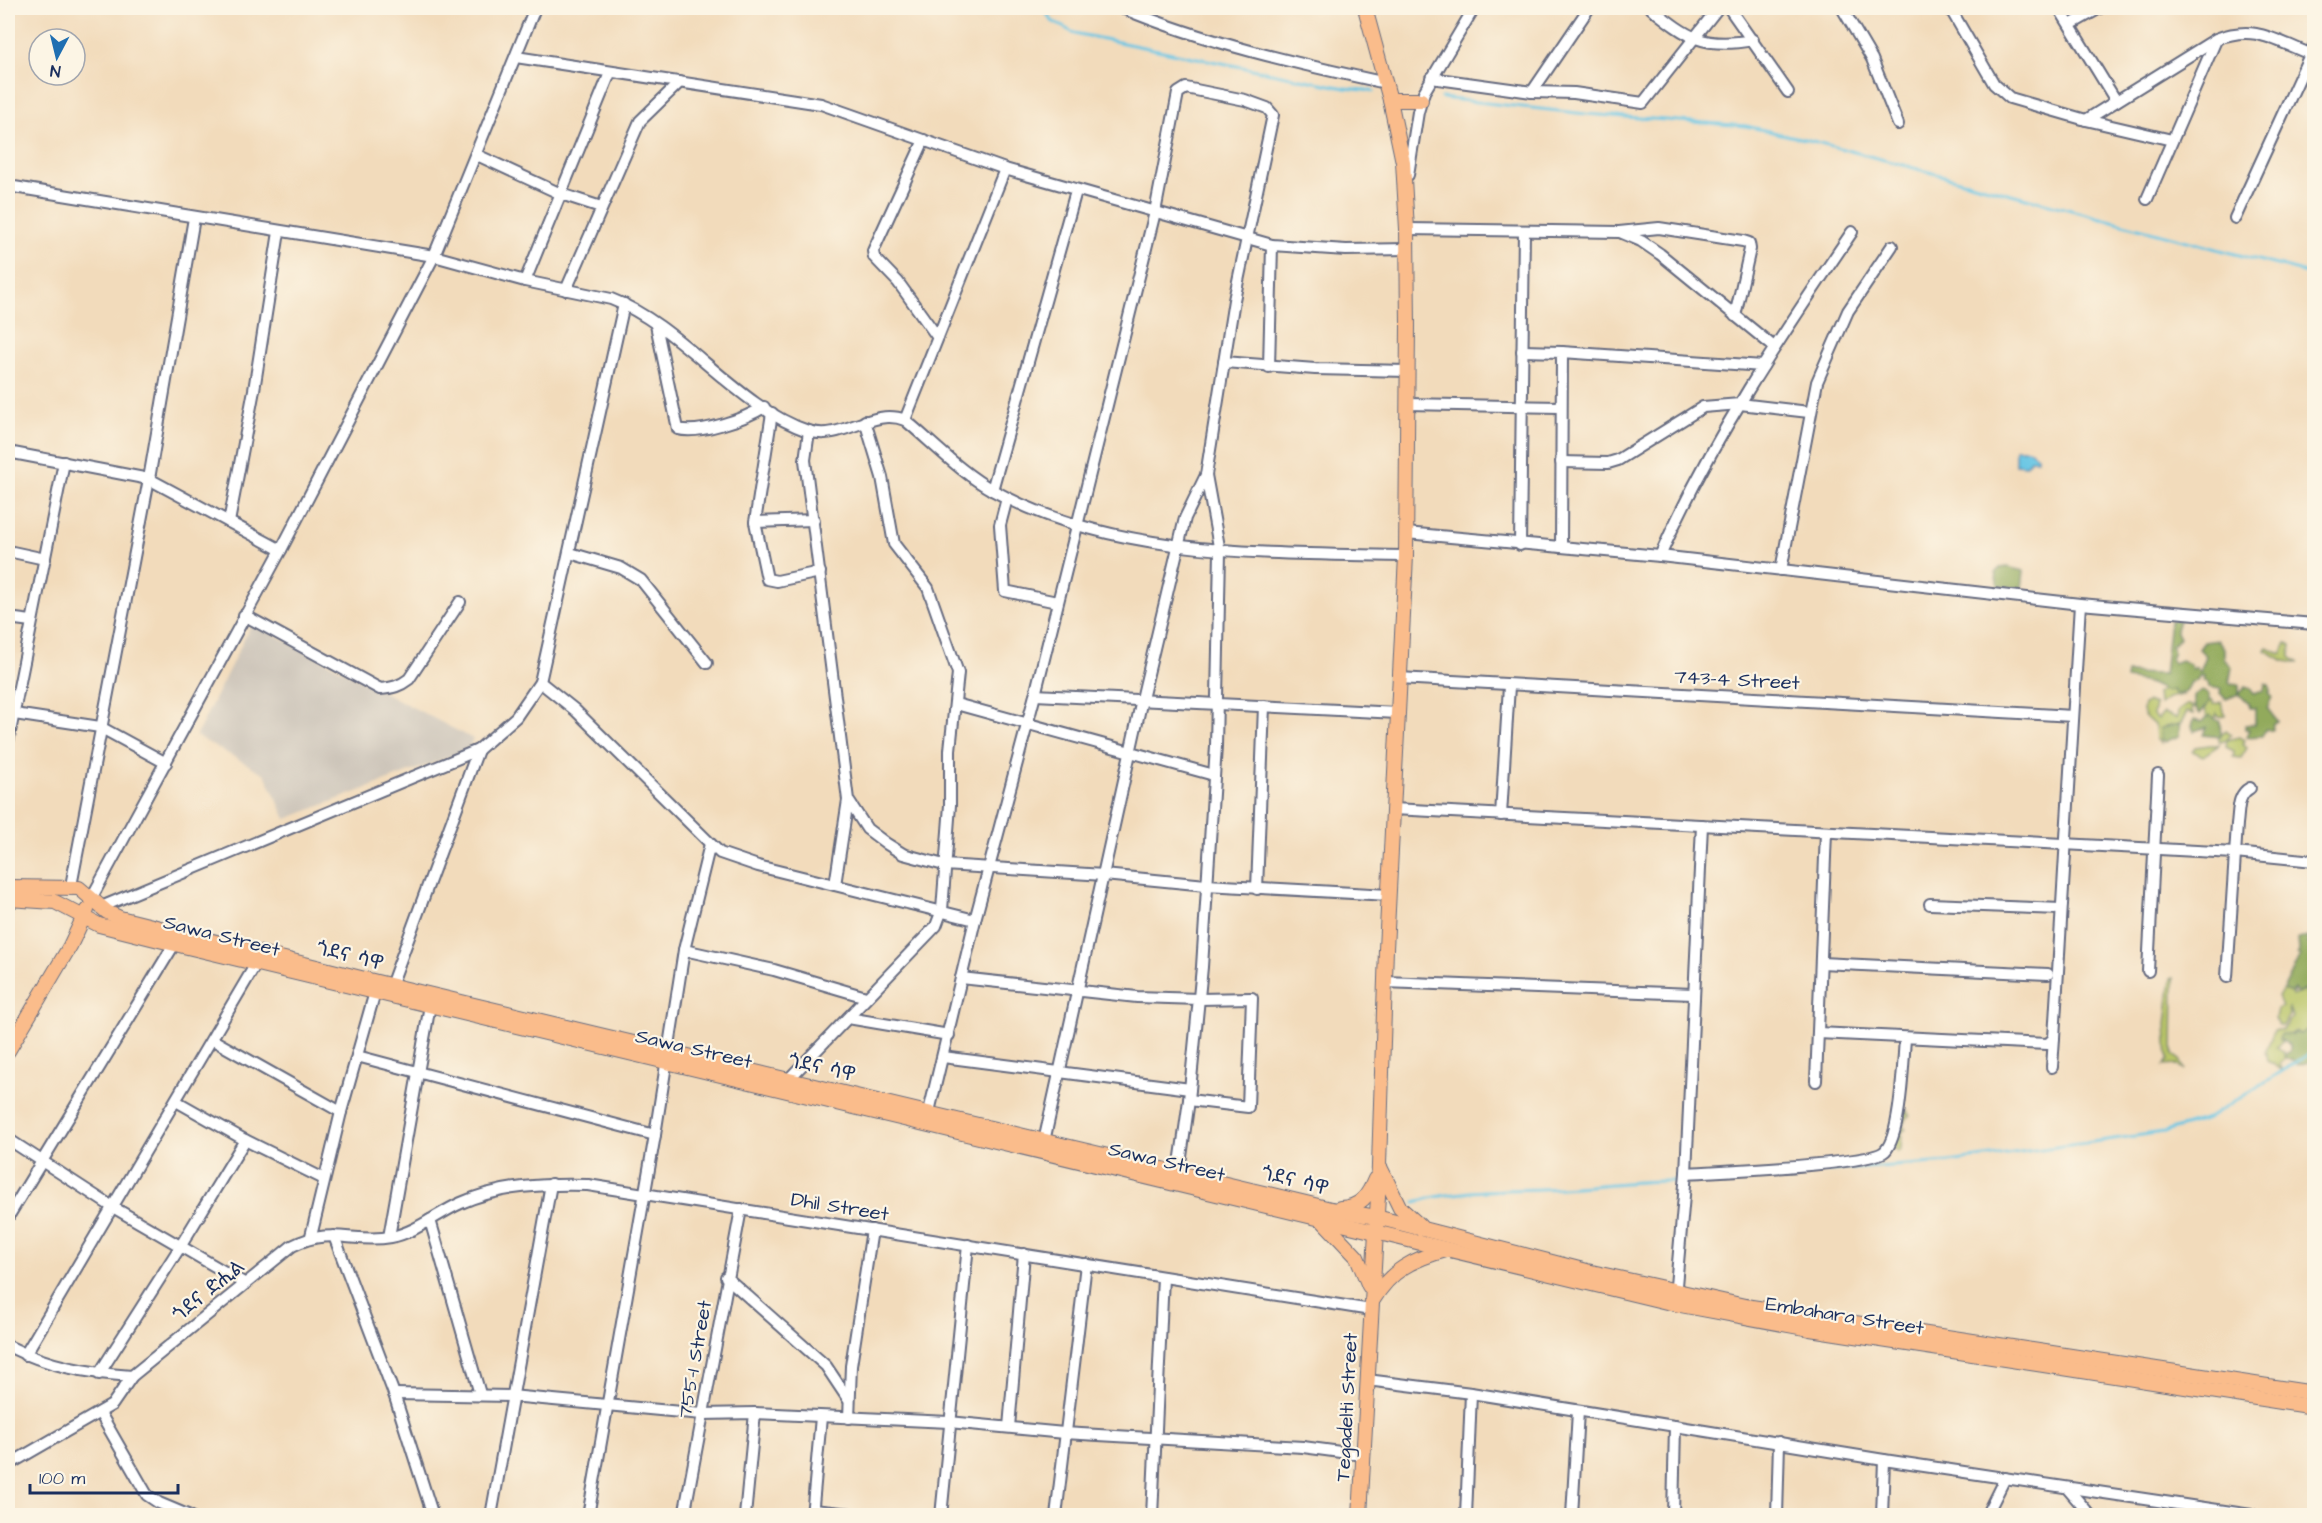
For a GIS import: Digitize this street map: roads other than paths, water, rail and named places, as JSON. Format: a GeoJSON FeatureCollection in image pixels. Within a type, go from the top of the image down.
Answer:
{"type":"FeatureCollection","features":[{"type":"Feature","properties":{"kind":"main road","name":"Tegadelti Street"},"geometry":{"type":"LineString","coordinates":[[1360,1515],[1377,1217],[1385,982],[1406,556],[1408,371],[1406,189],[1386,82],[1365,8]]}},
{"type":"Feature","properties":{"kind":"main road"},"geometry":{"type":"LineString","coordinates":[[1390,100],[1421,100]]}},
{"type":"Feature","properties":{"kind":"main road"},"geometry":{"type":"LineString","coordinates":[[8,887],[71,886],[79,888],[120,918],[178,939]]}},
{"type":"Feature","properties":{"kind":"main road","name":"Sawa Street"},"geometry":{"type":"LineString","coordinates":[[8,899],[55,902],[99,925],[178,939],[259,958],[430,1005],[666,1056],[1043,1145],[1178,1178],[1375,1233]]}},
{"type":"Feature","properties":{"kind":"main road"},"geometry":{"type":"LineString","coordinates":[[8,1051],[70,946],[84,916],[97,902]]}},
{"type":"Feature","properties":{"kind":"main road","name":"ጎደና ሳዋ"},"geometry":{"type":"LineString","coordinates":[[384,991],[666,1056]]}},
{"type":"Feature","properties":{"kind":"main road"},"geometry":{"type":"LineString","coordinates":[[1331,1209],[1350,1208],[1366,1198],[1379,1168]]}},
{"type":"Feature","properties":{"kind":"main road"},"geometry":{"type":"LineString","coordinates":[[1379,1168],[1400,1208],[1424,1230]]}},
{"type":"Feature","properties":{"kind":"main road","name":"ጎደና ሳዋ"},"geometry":{"type":"LineString","coordinates":[[1178,1178],[1377,1217]]}},
{"type":"Feature","properties":{"kind":"main road","name":"Embahara Street"},"geometry":{"type":"LineString","coordinates":[[1377,1217],[1675,1297],[2314,1393]]}},
{"type":"Feature","properties":{"kind":"main road"},"geometry":{"type":"LineString","coordinates":[[1320,1219],[1349,1245],[1358,1257],[1372,1302]]}},
{"type":"Feature","properties":{"kind":"main road","name":"Embahara Street"},"geometry":{"type":"LineString","coordinates":[[1375,1233],[1675,1297],[1810,1329],[2314,1407]]}},
{"type":"Feature","properties":{"kind":"main road"},"geometry":{"type":"LineString","coordinates":[[1372,1302],[1382,1284],[1400,1268],[1421,1257],[1449,1250]]}},
{"type":"Feature","properties":{"kind":"street"},"geometry":{"type":"LineString","coordinates":[[97,902],[166,763],[281,550],[434,256],[535,8]]}},
{"type":"Feature","properties":{"kind":"street"},"geometry":{"type":"LineString","coordinates":[[1122,8],[1260,52],[1386,82]]}},
{"type":"Feature","properties":{"kind":"street"},"geometry":{"type":"LineString","coordinates":[[1406,189],[1421,100],[1431,78],[1474,8]]}},
{"type":"Feature","properties":{"kind":"street"},"geometry":{"type":"LineString","coordinates":[[1532,92],[1589,8]]}},
{"type":"Feature","properties":{"kind":"street"},"geometry":{"type":"LineString","coordinates":[[1651,8],[1693,38],[1709,43],[1753,40]]}},
{"type":"Feature","properties":{"kind":"street"},"geometry":{"type":"LineString","coordinates":[[1431,78],[1532,92],[1574,93],[1643,103],[1718,8]]}},
{"type":"Feature","properties":{"kind":"street"},"geometry":{"type":"LineString","coordinates":[[1729,8],[1788,92]]}},
{"type":"Feature","properties":{"kind":"street"},"geometry":{"type":"LineString","coordinates":[[1842,8],[1872,59],[1898,124]]}},
{"type":"Feature","properties":{"kind":"street"},"geometry":{"type":"LineString","coordinates":[[1950,8],[2000,92],[2010,98],[2086,120],[2172,140]]}},
{"type":"Feature","properties":{"kind":"street"},"geometry":{"type":"LineString","coordinates":[[2059,8],[2116,100]]}},
{"type":"Feature","properties":{"kind":"street"},"geometry":{"type":"LineString","coordinates":[[2070,25],[2100,8]]}},
{"type":"Feature","properties":{"kind":"street"},"geometry":{"type":"LineString","coordinates":[[2086,120],[2216,39],[2235,32],[2249,31],[2312,50],[2235,218]]}},
{"type":"Feature","properties":{"kind":"street"},"geometry":{"type":"LineString","coordinates":[[2146,199],[2216,39]]}},
{"type":"Feature","properties":{"kind":"street"},"geometry":{"type":"LineString","coordinates":[[516,57],[821,104],[1005,169],[1272,245],[1346,250],[1408,249]]}},
{"type":"Feature","properties":{"kind":"street"},"geometry":{"type":"LineString","coordinates":[[525,281],[610,73]]}},
{"type":"Feature","properties":{"kind":"street"},"geometry":{"type":"LineString","coordinates":[[566,290],[640,121],[680,82]]}},
{"type":"Feature","properties":{"kind":"street"},"geometry":{"type":"LineString","coordinates":[[927,1118],[1155,212],[1168,133],[1181,89],[1245,100],[1267,108],[1273,115],[1224,362],[1206,475],[1185,518],[1142,699],[1043,1145]]}},
{"type":"Feature","properties":{"kind":"street"},"geometry":{"type":"LineString","coordinates":[[924,140],[873,251],[874,257],[898,282],[936,335]]}},
{"type":"Feature","properties":{"kind":"street"},"geometry":{"type":"LineString","coordinates":[[477,155],[561,194],[601,207]]}},
{"type":"Feature","properties":{"kind":"street"},"geometry":{"type":"LineString","coordinates":[[905,420],[936,335],[1005,169]]}},
{"type":"Feature","properties":{"kind":"street"},"geometry":{"type":"LineString","coordinates":[[8,186],[434,256],[525,281],[624,304],[657,325],[768,410],[809,431],[841,432],[865,421],[888,417],[905,420],[954,462],[992,490],[1007,498],[1077,524],[1179,546],[1220,552],[1406,556]]}},
{"type":"Feature","properties":{"kind":"street"},"geometry":{"type":"LineString","coordinates":[[992,490],[1076,190]]}},
{"type":"Feature","properties":{"kind":"street"},"geometry":{"type":"LineString","coordinates":[[71,886],[149,479],[194,218]]}},
{"type":"Feature","properties":{"kind":"street"},"geometry":{"type":"LineString","coordinates":[[1407,229],[1618,232],[1676,229],[1749,243],[1750,249],[1735,316]]}},
{"type":"Feature","properties":{"kind":"street"},"geometry":{"type":"LineString","coordinates":[[1520,545],[1524,231]]}},
{"type":"Feature","properties":{"kind":"street"},"geometry":{"type":"LineString","coordinates":[[229,522],[254,390],[279,232]]}},
{"type":"Feature","properties":{"kind":"street"},"geometry":{"type":"LineString","coordinates":[[1618,232],[1641,241],[1660,254],[1774,347]]}},
{"type":"Feature","properties":{"kind":"street"},"geometry":{"type":"LineString","coordinates":[[1660,556],[1695,482],[1740,404],[1774,347],[1852,232]]}},
{"type":"Feature","properties":{"kind":"street"},"geometry":{"type":"LineString","coordinates":[[1269,366],[1272,245]]}},
{"type":"Feature","properties":{"kind":"street"},"geometry":{"type":"LineString","coordinates":[[1781,570],[1809,412],[1817,382],[1843,319],[1892,246]]}},
{"type":"Feature","properties":{"kind":"street"},"geometry":{"type":"LineString","coordinates":[[97,902],[478,750],[516,717],[540,682],[624,304]]}},
{"type":"Feature","properties":{"kind":"street"},"geometry":{"type":"LineString","coordinates":[[657,325],[678,429],[686,431],[768,410]]}},
{"type":"Feature","properties":{"kind":"street"},"geometry":{"type":"LineString","coordinates":[[1522,351],[1763,366]]}},
{"type":"Feature","properties":{"kind":"street"},"geometry":{"type":"LineString","coordinates":[[1560,547],[1562,352]]}},
{"type":"Feature","properties":{"kind":"street"},"geometry":{"type":"LineString","coordinates":[[1224,362],[1408,371]]}},
{"type":"Feature","properties":{"kind":"street"},"geometry":{"type":"LineString","coordinates":[[1407,404],[1560,407]]}},
{"type":"Feature","properties":{"kind":"street"},"geometry":{"type":"LineString","coordinates":[[1561,462],[1608,463],[1618,460],[1703,407],[1740,404],[1809,412]]}},
{"type":"Feature","properties":{"kind":"street"},"geometry":{"type":"LineString","coordinates":[[768,410],[755,522],[767,579],[777,581],[820,572]]}},
{"type":"Feature","properties":{"kind":"street"},"geometry":{"type":"LineString","coordinates":[[784,1084],[936,926],[942,910],[950,805],[950,750],[956,704],[956,663],[928,588],[894,544],[879,464],[865,421]]}},
{"type":"Feature","properties":{"kind":"street"},"geometry":{"type":"LineString","coordinates":[[809,431],[805,460],[848,800],[835,885]]}},
{"type":"Feature","properties":{"kind":"street"},"geometry":{"type":"LineString","coordinates":[[8,452],[149,479],[281,550]]}},
{"type":"Feature","properties":{"kind":"street"},"geometry":{"type":"LineString","coordinates":[[8,742],[11,713],[64,462]]}},
{"type":"Feature","properties":{"kind":"street"},"geometry":{"type":"LineString","coordinates":[[1178,1178],[1190,1095],[1199,999],[1217,702],[1220,552],[1206,475]]}},
{"type":"Feature","properties":{"kind":"street"},"geometry":{"type":"LineString","coordinates":[[1007,498],[1000,525],[1005,591],[1058,602]]}},
{"type":"Feature","properties":{"kind":"street"},"geometry":{"type":"LineString","coordinates":[[755,522],[814,520]]}},
{"type":"Feature","properties":{"kind":"street"},"geometry":{"type":"LineString","coordinates":[[1406,533],[1660,556],[2080,603],[2314,624]]}},
{"type":"Feature","properties":{"kind":"street"},"geometry":{"type":"LineString","coordinates":[[8,551],[45,559]]}},
{"type":"Feature","properties":{"kind":"street"},"geometry":{"type":"LineString","coordinates":[[570,553],[621,568],[641,580],[707,663]]}},
{"type":"Feature","properties":{"kind":"street"},"geometry":{"type":"LineString","coordinates":[[244,615],[380,688],[391,688],[400,686],[409,679],[460,602]]}},
{"type":"Feature","properties":{"kind":"street"},"geometry":{"type":"LineString","coordinates":[[2052,1067],[2080,603]]}},
{"type":"Feature","properties":{"kind":"street"},"geometry":{"type":"LineString","coordinates":[[8,618],[32,621]]}},
{"type":"Feature","properties":{"kind":"street","name":"743-4 Street"},"geometry":{"type":"LineString","coordinates":[[1399,678],[2073,716]]}},
{"type":"Feature","properties":{"kind":"street"},"geometry":{"type":"LineString","coordinates":[[540,682],[575,710],[710,844],[732,859],[975,920]]}},
{"type":"Feature","properties":{"kind":"street"},"geometry":{"type":"LineString","coordinates":[[1501,815],[1509,686]]}},
{"type":"Feature","properties":{"kind":"street"},"geometry":{"type":"LineString","coordinates":[[1035,695],[1217,702],[1398,714]]}},
{"type":"Feature","properties":{"kind":"street"},"geometry":{"type":"LineString","coordinates":[[956,704],[1214,775]]}},
{"type":"Feature","properties":{"kind":"street"},"geometry":{"type":"LineString","coordinates":[[1257,889],[1264,706]]}},
{"type":"Feature","properties":{"kind":"street"},"geometry":{"type":"LineString","coordinates":[[11,713],[100,727],[166,763]]}},
{"type":"Feature","properties":{"kind":"street"},"geometry":{"type":"LineString","coordinates":[[311,1236],[357,1056],[478,750]]}},
{"type":"Feature","properties":{"kind":"street"},"geometry":{"type":"LineString","coordinates":[[2148,971],[2158,775]]}},
{"type":"Feature","properties":{"kind":"street"},"geometry":{"type":"LineString","coordinates":[[2227,977],[2240,799],[2244,791],[2250,788]]}},
{"type":"Feature","properties":{"kind":"street"},"geometry":{"type":"LineString","coordinates":[[848,800],[867,829],[887,844],[903,854],[944,865],[988,870],[1104,875],[1257,889],[1389,896]]}},
{"type":"Feature","properties":{"kind":"street"},"geometry":{"type":"LineString","coordinates":[[1393,809],[2235,853],[2314,861]]}},
{"type":"Feature","properties":{"kind":"street"},"geometry":{"type":"LineString","coordinates":[[1675,1297],[1686,1173],[1702,825]]}},
{"type":"Feature","properties":{"kind":"street"},"geometry":{"type":"LineString","coordinates":[[1816,1081],[1826,832]]}},
{"type":"Feature","properties":{"kind":"street"},"geometry":{"type":"LineString","coordinates":[[588,1515],[645,1193],[684,950],[710,844]]}},
{"type":"Feature","properties":{"kind":"street"},"geometry":{"type":"LineString","coordinates":[[1930,904],[2061,909]]}},
{"type":"Feature","properties":{"kind":"street"},"geometry":{"type":"LineString","coordinates":[[8,1217],[178,939]]}},
{"type":"Feature","properties":{"kind":"street"},"geometry":{"type":"LineString","coordinates":[[684,950],[774,970],[866,997]]}},
{"type":"Feature","properties":{"kind":"street"},"geometry":{"type":"LineString","coordinates":[[25,1355],[111,1206],[213,1040],[259,958]]}},
{"type":"Feature","properties":{"kind":"street"},"geometry":{"type":"LineString","coordinates":[[1821,963],[2048,974]]}},
{"type":"Feature","properties":{"kind":"street"},"geometry":{"type":"LineString","coordinates":[[943,1057],[1061,1070],[1244,1108],[1249,1104],[1252,998],[1199,999],[1078,992],[961,978]]}},
{"type":"Feature","properties":{"kind":"street"},"geometry":{"type":"LineString","coordinates":[[1385,982],[1693,994]]}},
{"type":"Feature","properties":{"kind":"street"},"geometry":{"type":"LineString","coordinates":[[389,1238],[430,1005]]}},
{"type":"Feature","properties":{"kind":"street"},"geometry":{"type":"LineString","coordinates":[[848,1018],[948,1035]]}},
{"type":"Feature","properties":{"kind":"street"},"geometry":{"type":"LineString","coordinates":[[1818,1034],[2048,1044],[2054,1038]]}},
{"type":"Feature","properties":{"kind":"street"},"geometry":{"type":"LineString","coordinates":[[1686,1173],[1847,1160],[1880,1155],[1890,1143],[1899,1108],[1905,1039]]}},
{"type":"Feature","properties":{"kind":"street"},"geometry":{"type":"LineString","coordinates":[[213,1040],[341,1112]]}},
{"type":"Feature","properties":{"kind":"street"},"geometry":{"type":"LineString","coordinates":[[357,1056],[655,1134]]}},
{"type":"Feature","properties":{"kind":"street"},"geometry":{"type":"LineString","coordinates":[[176,1101],[245,1140],[324,1179]]}},
{"type":"Feature","properties":{"kind":"street"},"geometry":{"type":"LineString","coordinates":[[8,1139],[40,1162],[111,1206],[244,1283]]}},
{"type":"Feature","properties":{"kind":"street"},"geometry":{"type":"LineString","coordinates":[[99,1374],[245,1140]]}},
{"type":"Feature","properties":{"kind":"street"},"geometry":{"type":"LineString","coordinates":[[491,1515],[551,1184]]}},
{"type":"Feature","properties":{"kind":"street","name":"Dhil Street"},"geometry":{"type":"LineString","coordinates":[[311,1236],[389,1238],[479,1196],[513,1187],[551,1184],[588,1185],[1164,1277],[1372,1302]]}},
{"type":"Feature","properties":{"kind":"street","name":"755-1 Street"},"geometry":{"type":"LineString","coordinates":[[684,1515],[726,1277],[741,1209]]}},
{"type":"Feature","properties":{"kind":"street"},"geometry":{"type":"LineString","coordinates":[[430,1220],[480,1395]]}},
{"type":"Feature","properties":{"kind":"street"},"geometry":{"type":"LineString","coordinates":[[849,1418],[848,1401],[872,1230]]}},
{"type":"Feature","properties":{"kind":"street","name":"ጎደና ድሒል"},"geometry":{"type":"LineString","coordinates":[[132,1376],[244,1283],[292,1246],[311,1236]]}},
{"type":"Feature","properties":{"kind":"street"},"geometry":{"type":"LineString","coordinates":[[334,1236],[394,1394],[433,1515]]}},
{"type":"Feature","properties":{"kind":"street"},"geometry":{"type":"LineString","coordinates":[[941,1515],[968,1245]]}},
{"type":"Feature","properties":{"kind":"street"},"geometry":{"type":"LineString","coordinates":[[1010,1428],[1024,1254]]}},
{"type":"Feature","properties":{"kind":"street"},"geometry":{"type":"LineString","coordinates":[[1056,1515],[1064,1432],[1086,1264]]}},
{"type":"Feature","properties":{"kind":"street"},"geometry":{"type":"LineString","coordinates":[[726,1277],[826,1366],[837,1380],[848,1401]]}},
{"type":"Feature","properties":{"kind":"street"},"geometry":{"type":"LineString","coordinates":[[1152,1515],[1164,1277]]}},
{"type":"Feature","properties":{"kind":"street"},"geometry":{"type":"LineString","coordinates":[[8,1346],[47,1364],[99,1374],[132,1376],[121,1394],[100,1413],[8,1465]]}},
{"type":"Feature","properties":{"kind":"street"},"geometry":{"type":"LineString","coordinates":[[1367,1380],[1471,1393],[1884,1460],[2258,1515]]}},
{"type":"Feature","properties":{"kind":"street"},"geometry":{"type":"LineString","coordinates":[[1466,1515],[1471,1393]]}},
{"type":"Feature","properties":{"kind":"street"},"geometry":{"type":"LineString","coordinates":[[394,1394],[511,1396],[608,1407],[702,1414],[754,1413],[949,1422],[1155,1439],[1303,1447],[1363,1455]]}},
{"type":"Feature","properties":{"kind":"street"},"geometry":{"type":"LineString","coordinates":[[1572,1515],[1578,1411]]}},
{"type":"Feature","properties":{"kind":"street"},"geometry":{"type":"LineString","coordinates":[[100,1413],[147,1495],[190,1515]]}},
{"type":"Feature","properties":{"kind":"street"},"geometry":{"type":"LineString","coordinates":[[745,1515],[754,1413]]}},
{"type":"Feature","properties":{"kind":"street"},"geometry":{"type":"LineString","coordinates":[[821,1417],[813,1513],[870,1515]]}},
{"type":"Feature","properties":{"kind":"street"},"geometry":{"type":"LineString","coordinates":[[1673,1515],[1676,1426]]}},
{"type":"Feature","properties":{"kind":"street"},"geometry":{"type":"LineString","coordinates":[[1777,1515],[1779,1442]]}},
{"type":"Feature","properties":{"kind":"street"},"geometry":{"type":"LineString","coordinates":[[1882,1515],[1884,1460]]}},
{"type":"Feature","properties":{"kind":"street"},"geometry":{"type":"LineString","coordinates":[[1986,1515],[2005,1478]]}},
{"type":"Feature","properties":{"kind":"street"},"geometry":{"type":"LineString","coordinates":[[2067,1488],[2091,1515]]}},
{"type":"Feature","properties":{"kind":"water"},"geometry":{"type":"Polygon","coordinates":[[[2015,449],[2028,449],[2037,456],[2037,459],[2030,459],[2027,465],[2015,464],[2015,449]]]}},
{"type":"Feature","properties":{"kind":"waterway"},"geometry":{"type":"LineString","coordinates":[[1043,8],[1052,21],[1074,33],[1345,88],[1373,91]]}},
{"type":"Feature","properties":{"kind":"waterway"},"geometry":{"type":"LineString","coordinates":[[1441,98],[1586,114],[1746,126],[1813,141],[2314,275]]}},
{"type":"Feature","properties":{"kind":"waterway"},"geometry":{"type":"LineString","coordinates":[[1692,1180],[1949,1162],[2164,1132],[2207,1119],[2314,1051]]}},
{"type":"Feature","properties":{"kind":"waterway"},"geometry":{"type":"LineString","coordinates":[[1415,1202],[1470,1192],[1675,1181]]}}]}
